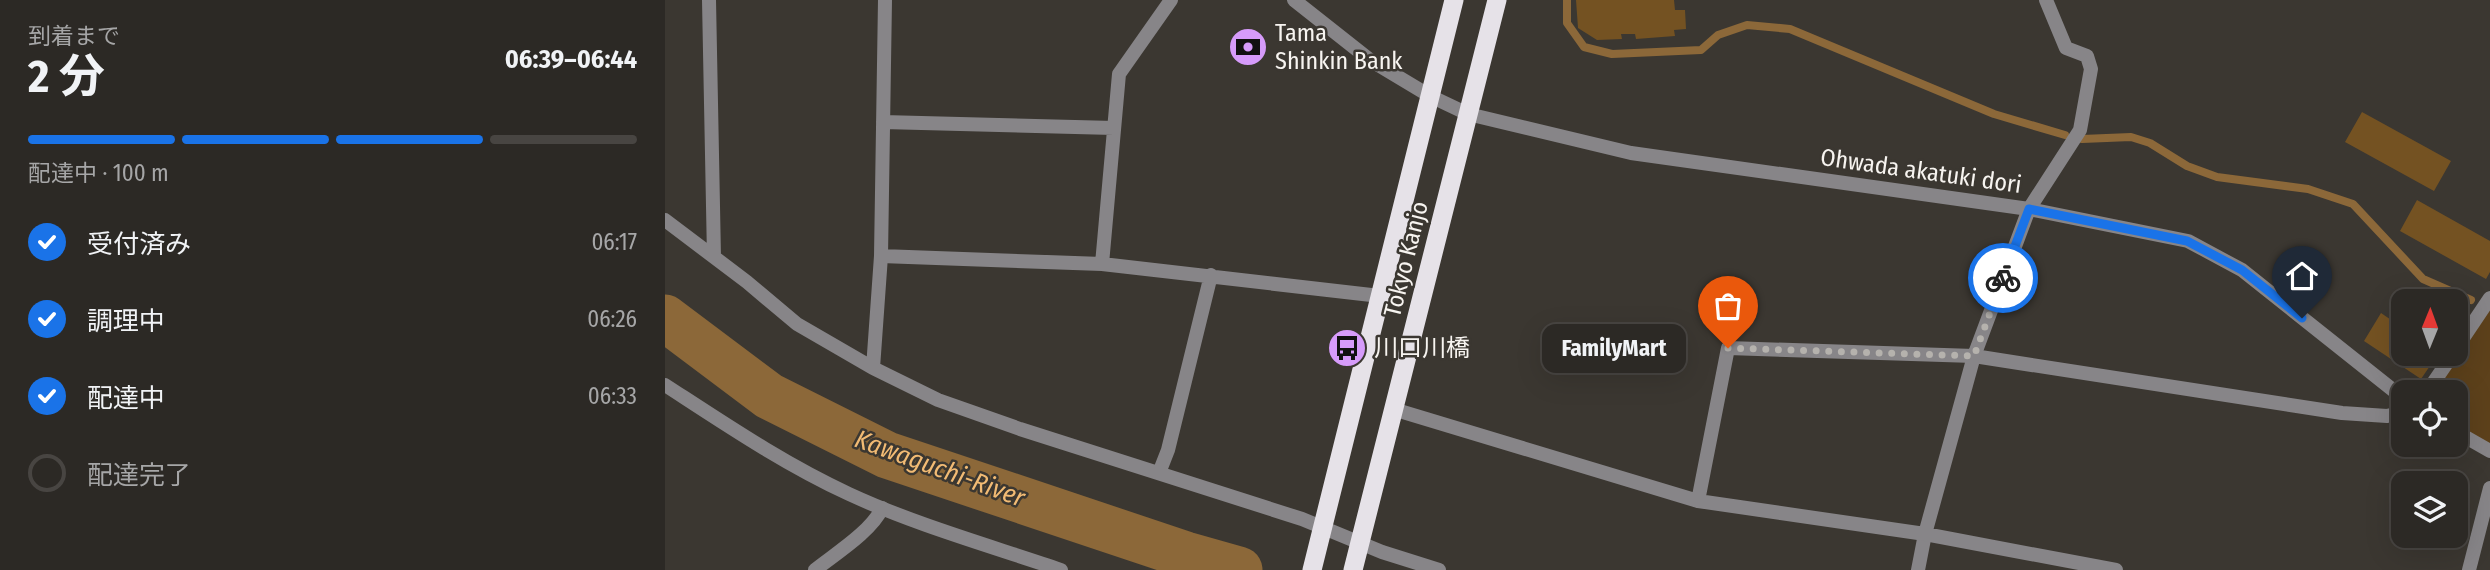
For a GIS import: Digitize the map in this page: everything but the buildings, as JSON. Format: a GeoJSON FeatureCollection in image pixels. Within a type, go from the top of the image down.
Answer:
{"type":"FeatureCollection","features":[{"type":"Feature","properties":{"kind":"highway","name":"Tokyo Kanjo"},"geometry":{"type":"LineString","coordinates":[[1312,570],[1454,0]]}},
{"type":"Feature","properties":{"kind":"highway","name":"Tokyo Kanjo"},"geometry":{"type":"LineString","coordinates":[[1357,555],[1497,0]]}},
{"type":"Feature","properties":{"kind":"street"},"geometry":{"type":"LineString","coordinates":[[709,0],[714,257]]}},
{"type":"Feature","properties":{"kind":"street"},"geometry":{"type":"LineString","coordinates":[[873,368],[881,256],[885,0]]}},
{"type":"Feature","properties":{"kind":"street"},"geometry":{"type":"LineString","coordinates":[[1102,264],[1119,74],[1171,0]]}},
{"type":"Feature","properties":{"kind":"street","name":"Ohwada akatuki dori"},"geometry":{"type":"LineString","coordinates":[[1294,0],[1370,60],[1430,96],[1468,114],[1630,153],[2029,209],[2187,241],[2242,270],[2391,388]]}},
{"type":"Feature","properties":{"kind":"street"},"geometry":{"type":"LineString","coordinates":[[1918,570],[1925,534],[1974,356],[2029,209],[2080,130],[2091,69],[2087,56],[2066,48],[2046,0]]}},
{"type":"Feature","properties":{"kind":"street"},"geometry":{"type":"LineString","coordinates":[[883,122],[1114,128]]}},
{"type":"Feature","properties":{"kind":"street"},"geometry":{"type":"LineString","coordinates":[[665,220],[797,324],[873,368],[938,400],[1159,473],[1321,534],[1357,555],[1382,552],[1439,570]]}},
{"type":"Feature","properties":{"kind":"street"},"geometry":{"type":"LineString","coordinates":[[881,256],[1102,264],[1380,296]]}},
{"type":"Feature","properties":{"kind":"street"},"geometry":{"type":"LineString","coordinates":[[1159,473],[1168,450],[1212,275]]}},
{"type":"Feature","properties":{"kind":"street"},"geometry":{"type":"LineString","coordinates":[[2468,331],[2490,298]]}},
{"type":"Feature","properties":{"kind":"street"},"geometry":{"type":"LineString","coordinates":[[1698,501],[1728,348],[1974,356],[2342,413],[2391,415]]}},
{"type":"Feature","properties":{"kind":"street"},"geometry":{"type":"LineString","coordinates":[[665,385],[783,460],[851,495],[1061,570]]}},
{"type":"Feature","properties":{"kind":"street"},"geometry":{"type":"LineString","coordinates":[[1393,409],[1698,501],[1925,534],[2116,570]]}},
{"type":"Feature","properties":{"kind":"street"},"geometry":{"type":"LineString","coordinates":[[2468,438],[2490,451]]}},
{"type":"Feature","properties":{"kind":"street"},"geometry":{"type":"LineString","coordinates":[[2469,570],[2490,488]]}},
{"type":"Feature","properties":{"kind":"street"},"geometry":{"type":"LineString","coordinates":[[815,570],[867,528],[882,508]]}},
{"type":"Feature","properties":{"kind":"shaded area"},"geometry":{"type":"Polygon","coordinates":[[[2490,309],[2490,451],[2468,438],[2468,380],[2436,380],[2447,366],[2468,366],[2468,338],[2490,309]]]}},
{"type":"Feature","properties":{"kind":"waterway"},"geometry":{"type":"LineString","coordinates":[[1567,0],[1567,23],[1584,47],[1612,54],[1701,50],[1718,35],[1747,25],[1790,29],[1994,114],[2065,135]]}},
{"type":"Feature","properties":{"kind":"waterway"},"geometry":{"type":"LineString","coordinates":[[2082,139],[2131,137],[2150,143],[2187,166],[2217,177],[2308,189],[2353,204],[2423,279],[2471,300]]}},
{"type":"Feature","properties":{"kind":"waterway","name":"Kawaguchi-River"},"geometry":{"type":"LineString","coordinates":[[665,318],[769,396],[887,455],[1186,555],[1239,570]]}},
{"type":"Feature","properties":{"kind":"way so far"},"geometry":{"type":"LineString","coordinates":[[1728,348],[1974,356],[2003,278]]}},
{"type":"Feature","properties":{"kind":"place","name":"Tama Shinkin Bank"},"geometry":{"type":"Point","coordinates":[1248,47]}},
{"type":"Feature","properties":{"kind":"place","name":"川口川橋"},"geometry":{"type":"Point","coordinates":[1347,348]}},
{"type":"Feature","properties":{"kind":"place","name":"FamilyMart"},"geometry":{"type":"Point","coordinates":[1728,348]}},
{"type":"Feature","properties":{"kind":"route"},"geometry":{"type":"LineString","coordinates":[[2003,278],[2029,209],[2187,241],[2242,270],[2302,318]]}}]}
